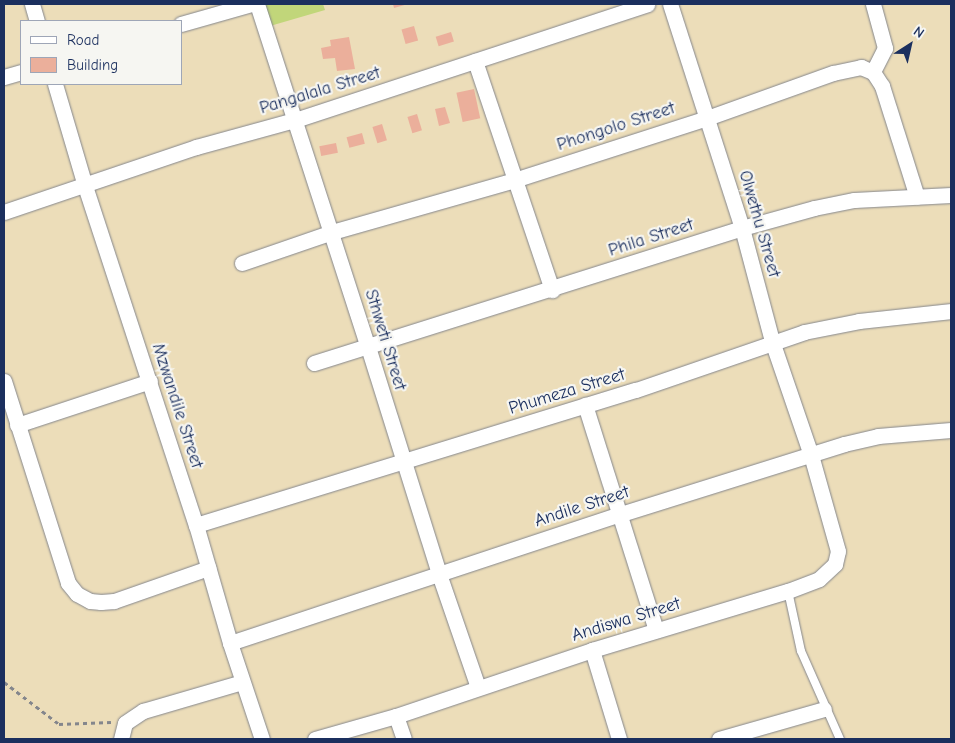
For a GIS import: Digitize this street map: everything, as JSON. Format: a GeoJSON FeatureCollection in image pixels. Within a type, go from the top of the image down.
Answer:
{"type":"FeatureCollection","features":[{"type":"Feature","properties":{"kind":"street"},"geometry":{"type":"LineString","coordinates":[[32,4],[37,20]]}},
{"type":"Feature","properties":{"kind":"street"},"geometry":{"type":"LineString","coordinates":[[182,24],[251,4]]}},
{"type":"Feature","properties":{"kind":"street","name":"Sthweti Street"},"geometry":{"type":"LineString","coordinates":[[257,4],[332,232],[439,574],[478,687]]}},
{"type":"Feature","properties":{"kind":"street","name":"Pangalala Street"},"geometry":{"type":"LineString","coordinates":[[4,212],[196,147],[295,120],[647,4]]}},
{"type":"Feature","properties":{"kind":"street","name":"Olwethu Street"},"geometry":{"type":"LineString","coordinates":[[670,4],[742,228],[772,341],[811,455]]}},
{"type":"Feature","properties":{"kind":"street"},"geometry":{"type":"LineString","coordinates":[[873,4],[885,48],[874,72],[882,86],[917,197]]}},
{"type":"Feature","properties":{"kind":"street"},"geometry":{"type":"LineString","coordinates":[[475,61],[552,290]]}},
{"type":"Feature","properties":{"kind":"street","name":"Phongolo Street"},"geometry":{"type":"LineString","coordinates":[[242,263],[332,232],[514,180],[706,118],[833,73],[861,67],[874,72]]}},
{"type":"Feature","properties":{"kind":"street"},"geometry":{"type":"LineString","coordinates":[[4,77],[20,72]]}},
{"type":"Feature","properties":{"kind":"street","name":"Mzwandile Street"},"geometry":{"type":"LineString","coordinates":[[55,85],[85,186],[150,381],[196,525],[242,682],[262,739]]}},
{"type":"Feature","properties":{"kind":"street","name":"Phila Street"},"geometry":{"type":"LineString","coordinates":[[314,363],[552,290],[742,228],[833,204],[951,195]]}},
{"type":"Feature","properties":{"kind":"street","name":"Phumeza Street"},"geometry":{"type":"LineString","coordinates":[[196,525],[585,406],[722,360],[772,341],[828,326],[951,311]]}},
{"type":"Feature","properties":{"kind":"street"},"geometry":{"type":"LineString","coordinates":[[4,381],[68,583],[77,594],[101,602],[114,601],[208,568]]}},
{"type":"Feature","properties":{"kind":"street"},"geometry":{"type":"LineString","coordinates":[[17,424],[150,381]]}},
{"type":"Feature","properties":{"kind":"street"},"geometry":{"type":"LineString","coordinates":[[585,406],[621,514],[656,630]]}},
{"type":"Feature","properties":{"kind":"street","name":"Andile Street"},"geometry":{"type":"LineString","coordinates":[[230,643],[621,514],[811,455],[878,436],[951,430]]}},
{"type":"Feature","properties":{"kind":"street","name":"Andiswa Street"},"geometry":{"type":"LineString","coordinates":[[316,739],[396,716],[592,650],[788,591],[828,573],[837,559],[838,551],[811,455]]}},
{"type":"Feature","properties":{"kind":"street"},"geometry":{"type":"LineString","coordinates":[[592,650],[618,739]]}},
{"type":"Feature","properties":{"kind":"street"},"geometry":{"type":"LineString","coordinates":[[121,739],[125,723],[143,711],[242,682]]}},
{"type":"Feature","properties":{"kind":"street"},"geometry":{"type":"LineString","coordinates":[[719,739],[824,708]]}},
{"type":"Feature","properties":{"kind":"street"},"geometry":{"type":"LineString","coordinates":[[396,716],[404,739]]}},
{"type":"Feature","properties":{"kind":"lane"},"geometry":{"type":"LineString","coordinates":[[788,591],[801,651],[824,708],[840,739]]}},
{"type":"Feature","properties":{"kind":"path"},"geometry":{"type":"LineString","coordinates":[[4,682],[59,724],[66,726],[106,721],[125,723]]}},
{"type":"Feature","properties":{"kind":"green space"},"geometry":{"type":"Polygon","coordinates":[[[263,4],[323,4],[325,10],[270,26],[263,4]]]}},
{"type":"Feature","properties":{"kind":"building"},"geometry":{"type":"Polygon","coordinates":[[[393,4],[408,4],[394,8],[393,4]]]}},
{"type":"Feature","properties":{"kind":"building"},"geometry":{"type":"Polygon","coordinates":[[[414,26],[418,40],[406,44],[402,30],[414,26]]]}},
{"type":"Feature","properties":{"kind":"building"},"geometry":{"type":"Polygon","coordinates":[[[451,32],[454,42],[439,46],[436,37],[451,32]]]}},
{"type":"Feature","properties":{"kind":"building"},"geometry":{"type":"Polygon","coordinates":[[[349,37],[355,69],[337,71],[335,58],[323,59],[321,48],[331,46],[330,40],[349,37]]]}},
{"type":"Feature","properties":{"kind":"building"},"geometry":{"type":"Polygon","coordinates":[[[474,89],[480,118],[463,122],[456,93],[474,89]]]}},
{"type":"Feature","properties":{"kind":"building"},"geometry":{"type":"Polygon","coordinates":[[[445,107],[450,123],[439,126],[435,109],[445,107]]]}},
{"type":"Feature","properties":{"kind":"building"},"geometry":{"type":"Polygon","coordinates":[[[417,114],[422,130],[412,133],[407,117],[417,114]]]}},
{"type":"Feature","properties":{"kind":"building"},"geometry":{"type":"Polygon","coordinates":[[[382,124],[387,140],[377,143],[372,127],[382,124]]]}},
{"type":"Feature","properties":{"kind":"building"},"geometry":{"type":"Polygon","coordinates":[[[362,133],[365,144],[349,148],[347,137],[362,133]]]}},
{"type":"Feature","properties":{"kind":"building"},"geometry":{"type":"Polygon","coordinates":[[[336,143],[338,153],[321,156],[319,146],[336,143]]]}}]}
